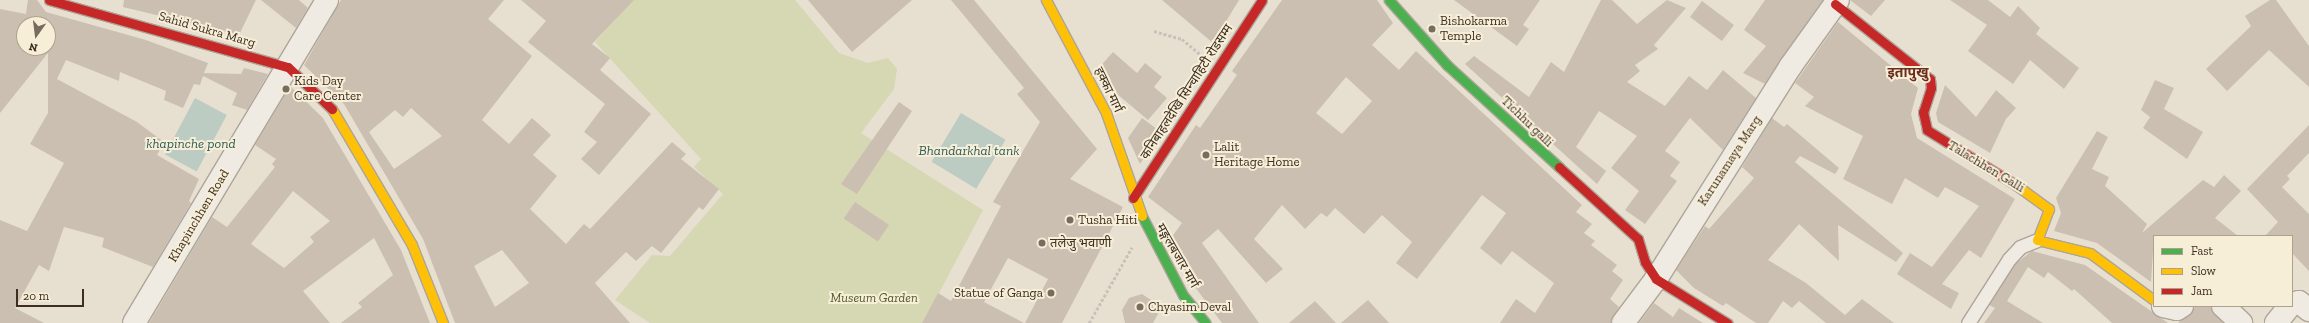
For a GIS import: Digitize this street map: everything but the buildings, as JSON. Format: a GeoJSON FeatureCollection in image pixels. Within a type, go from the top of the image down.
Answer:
{"type":"FeatureCollection","features":[{"type":"Feature","properties":{"kind":"street","name":"Sahid Sukra Marg"},"geometry":{"type":"LineString","coordinates":[[49,0],[288,67]]}},
{"type":"Feature","properties":{"kind":"street","name":"Khapinchhen Road"},"geometry":{"type":"LineString","coordinates":[[134,323],[327,0]]}},
{"type":"Feature","properties":{"kind":"street","name":"हक्का मार्ग"},"geometry":{"type":"LineString","coordinates":[[1046,0],[1106,113],[1133,198]]}},
{"type":"Feature","properties":{"kind":"street","name":"कनिबाहलदेखि सिन्चाहिटी रोडसम्म"},"geometry":{"type":"LineString","coordinates":[[1133,198],[1262,0]]}},
{"type":"Feature","properties":{"kind":"street","name":"Tichhu galli"},"geometry":{"type":"LineString","coordinates":[[1389,0],[1447,65],[1638,239],[1650,270]]}},
{"type":"Feature","properties":{"kind":"street","name":"Karunamaya Marg"},"geometry":{"type":"LineString","coordinates":[[1623,323],[1650,270],[1836,2]]}},
{"type":"Feature","properties":{"kind":"street","name":"Talachhen Galli"},"geometry":{"type":"LineString","coordinates":[[1836,2],[1930,79],[1931,88],[1923,112],[1927,130],[2003,175],[2048,209],[2037,240]]}},
{"type":"Feature","properties":{"kind":"street"},"geometry":{"type":"LineString","coordinates":[[288,67],[333,110],[412,245],[443,323]]}},
{"type":"Feature","properties":{"kind":"street","name":"मङ्गलबजार मार्ग"},"geometry":{"type":"LineString","coordinates":[[1133,198],[1146,228],[1182,295],[1206,323]]}},
{"type":"Feature","properties":{"kind":"street"},"geometry":{"type":"LineString","coordinates":[[2037,240],[2090,253],[2153,299]]}},
{"type":"Feature","properties":{"kind":"street"},"geometry":{"type":"LineString","coordinates":[[1650,270],[1727,323]]}},
{"type":"Feature","properties":{"kind":"street"},"geometry":{"type":"LineString","coordinates":[[2293,304],[2299,302],[2309,310]]}},
{"type":"Feature","properties":{"kind":"street"},"geometry":{"type":"LineString","coordinates":[[2168,307],[2177,309],[2180,307]]}},
{"type":"Feature","properties":{"kind":"street"},"geometry":{"type":"LineString","coordinates":[[2224,307],[2241,323]]}},
{"type":"Feature","properties":{"kind":"street"},"geometry":{"type":"LineString","coordinates":[[2276,323],[2289,307]]}},
{"type":"Feature","properties":{"kind":"lane"},"geometry":{"type":"LineString","coordinates":[[1968,323],[2009,259],[2020,247],[2037,240]]}},
{"type":"Feature","properties":{"kind":"path"},"geometry":{"type":"LineString","coordinates":[[1154,31],[1182,39],[1218,69]]}},
{"type":"Feature","properties":{"kind":"path"},"geometry":{"type":"LineString","coordinates":[[1089,323],[1128,253],[1146,228]]}},
{"type":"Feature","properties":{"kind":"green space","name":"Museum Garden"},"geometry":{"type":"Polygon","coordinates":[[[633,0],[795,0],[839,53],[868,63],[888,58],[897,69],[894,89],[861,133],[983,210],[939,293],[929,323],[650,323],[615,300],[652,255],[670,256],[723,194],[694,167],[701,159],[595,42],[633,0]]]}},
{"type":"Feature","properties":{"kind":"water","name":"khapinche pond"},"geometry":{"type":"Polygon","coordinates":[[[195,98],[227,115],[197,171],[165,155],[195,98]]]}},
{"type":"Feature","properties":{"kind":"water","name":"Bhandarkhal tank"},"geometry":{"type":"Polygon","coordinates":[[[961,113],[1006,140],[976,189],[932,162],[961,113]]]}},
{"type":"Feature","properties":{"kind":"traffic: fast"},"geometry":{"type":"LineString","coordinates":[[1389,0],[1447,65],[1559,167]]}},
{"type":"Feature","properties":{"kind":"traffic: fast"},"geometry":{"type":"LineString","coordinates":[[1142,216],[1183,295],[1206,323]]}},
{"type":"Feature","properties":{"kind":"traffic: slow"},"geometry":{"type":"LineString","coordinates":[[1046,0],[1106,113],[1142,216]]}},
{"type":"Feature","properties":{"kind":"traffic: slow"},"geometry":{"type":"LineString","coordinates":[[332,109],[412,245],[443,323]]}},
{"type":"Feature","properties":{"kind":"traffic: slow"},"geometry":{"type":"LineString","coordinates":[[2016,185],[2049,209],[2037,240],[2090,253],[2153,299]]}},
{"type":"Feature","properties":{"kind":"traffic: jam"},"geometry":{"type":"LineString","coordinates":[[49,0],[288,67],[332,109]]}},
{"type":"Feature","properties":{"kind":"traffic: jam"},"geometry":{"type":"LineString","coordinates":[[1133,198],[1262,0]]}},
{"type":"Feature","properties":{"kind":"traffic: jam"},"geometry":{"type":"LineString","coordinates":[[1835,4],[1930,79],[1931,88],[1923,112],[1927,130],[2016,185]]}},
{"type":"Feature","properties":{"kind":"traffic: jam"},"geometry":{"type":"LineString","coordinates":[[1559,167],[1638,239],[1645,262],[1656,279],[1727,323]]}},
{"type":"Feature","properties":{"kind":"place","name":"Bishokarma Temple"},"geometry":{"type":"Point","coordinates":[1432,29]}},
{"type":"Feature","properties":{"kind":"place","name":"Kids Day Care Center"},"geometry":{"type":"Point","coordinates":[286,89]}},
{"type":"Feature","properties":{"kind":"place","name":"Lalit Heritage Home"},"geometry":{"type":"Point","coordinates":[1206,155]}},
{"type":"Feature","properties":{"kind":"place","name":"Tusha Hiti"},"geometry":{"type":"Point","coordinates":[1070,220]}},
{"type":"Feature","properties":{"kind":"place","name":"तलेजु भवाणी"},"geometry":{"type":"Point","coordinates":[1042,243]}},
{"type":"Feature","properties":{"kind":"place","name":"Statue of Ganga"},"geometry":{"type":"Point","coordinates":[1051,293]}},
{"type":"Feature","properties":{"kind":"place","name":"Chyasim Deval"},"geometry":{"type":"Point","coordinates":[1140,307]}},
{"type":"Feature","properties":{"kind":"district","name":"इतापुखु"},"geometry":{"type":"Point","coordinates":[1908,73]}}]}
